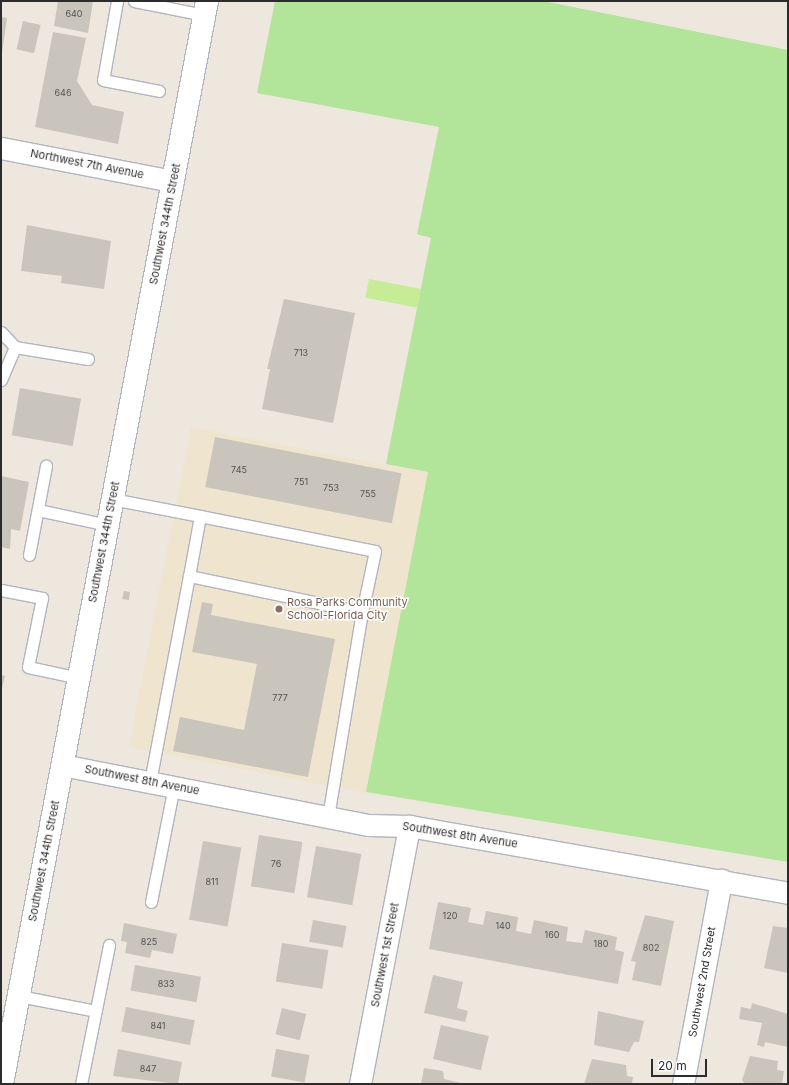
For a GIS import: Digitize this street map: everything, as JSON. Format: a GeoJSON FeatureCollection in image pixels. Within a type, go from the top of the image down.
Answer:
{"type":"FeatureCollection","features":[{"type":"Feature","properties":{"kind":"main road","name":"Southwest 344th Street"},"geometry":{"type":"LineString","coordinates":[[2,1084],[206,8]]}},
{"type":"Feature","properties":{"kind":"street","name":"Northwest 7th Avenue"},"geometry":{"type":"LineString","coordinates":[[1,148],[173,181]]}},
{"type":"Feature","properties":{"kind":"street","name":"Southwest 8th Avenue"},"geometry":{"type":"LineString","coordinates":[[62,765],[368,825],[409,826],[788,893]]}},
{"type":"Feature","properties":{"kind":"street","name":"Southwest 1st Street"},"geometry":{"type":"LineString","coordinates":[[360,1084],[409,826]]}},
{"type":"Feature","properties":{"kind":"street","name":"Southwest 2nd Street"},"geometry":{"type":"LineString","coordinates":[[683,1084],[720,880]]}},
{"type":"Feature","properties":{"kind":"lane"},"geometry":{"type":"LineString","coordinates":[[117,1],[103,80],[159,91]]}},
{"type":"Feature","properties":{"kind":"lane"},"geometry":{"type":"LineString","coordinates":[[134,1],[206,8]]}},
{"type":"Feature","properties":{"kind":"lane"},"geometry":{"type":"LineString","coordinates":[[1,332],[15,347],[88,359]]}},
{"type":"Feature","properties":{"kind":"lane"},"geometry":{"type":"LineString","coordinates":[[1,380],[15,347]]}},
{"type":"Feature","properties":{"kind":"lane"},"geometry":{"type":"LineString","coordinates":[[29,555],[46,466]]}},
{"type":"Feature","properties":{"kind":"lane"},"geometry":{"type":"LineString","coordinates":[[112,499],[375,551],[362,612],[328,817]]}},
{"type":"Feature","properties":{"kind":"lane"},"geometry":{"type":"LineString","coordinates":[[38,510],[108,525]]}},
{"type":"Feature","properties":{"kind":"lane"},"geometry":{"type":"LineString","coordinates":[[150,782],[200,516]]}},
{"type":"Feature","properties":{"kind":"lane"},"geometry":{"type":"LineString","coordinates":[[189,576],[362,612]]}},
{"type":"Feature","properties":{"kind":"lane"},"geometry":{"type":"LineString","coordinates":[[1,590],[42,598],[28,667],[79,678]]}},
{"type":"Feature","properties":{"kind":"lane"},"geometry":{"type":"LineString","coordinates":[[151,902],[174,786]]}},
{"type":"Feature","properties":{"kind":"lane"},"geometry":{"type":"LineString","coordinates":[[81,1084],[109,945]]}},
{"type":"Feature","properties":{"kind":"lane"},"geometry":{"type":"LineString","coordinates":[[19,996],[96,1011]]}},
{"type":"Feature","properties":{"kind":"shaded area","name":"Rosa Parks Community School-Florida City"},"geometry":{"type":"Polygon","coordinates":[[[191,427],[428,473],[365,793],[129,747],[191,427]]]}},
{"type":"Feature","properties":{"kind":"green space"},"geometry":{"type":"Polygon","coordinates":[[[275,1],[543,1],[788,50],[788,862],[366,792],[428,472],[386,464],[431,238],[417,234],[439,127],[257,93],[275,1]]]}},
{"type":"Feature","properties":{"kind":"green space"},"geometry":{"type":"Polygon","coordinates":[[[369,279],[421,289],[417,308],[365,298],[369,279]]]}},
{"type":"Feature","properties":{"kind":"building"},"geometry":{"type":"Polygon","coordinates":[[[58,1],[93,1],[88,33],[54,26],[58,1]]]}},
{"type":"Feature","properties":{"kind":"building"},"geometry":{"type":"Polygon","coordinates":[[[1,17],[7,18],[2,53],[1,53],[1,17]]]}},
{"type":"Feature","properties":{"kind":"building"},"geometry":{"type":"Polygon","coordinates":[[[23,21],[41,25],[34,53],[16,49],[23,21]]]}},
{"type":"Feature","properties":{"kind":"building"},"geometry":{"type":"Polygon","coordinates":[[[53,32],[86,38],[77,81],[92,105],[124,112],[118,144],[35,127],[53,32]]]}},
{"type":"Feature","properties":{"kind":"building"},"geometry":{"type":"Polygon","coordinates":[[[27,225],[111,241],[104,289],[61,283],[62,276],[21,271],[27,225]]]}},
{"type":"Feature","properties":{"kind":"building"},"geometry":{"type":"Polygon","coordinates":[[[284,299],[355,313],[333,423],[262,409],[270,369],[267,369],[284,299]]]}},
{"type":"Feature","properties":{"kind":"building"},"geometry":{"type":"Polygon","coordinates":[[[20,388],[81,399],[73,446],[12,435],[20,388]]]}},
{"type":"Feature","properties":{"kind":"building"},"geometry":{"type":"Polygon","coordinates":[[[215,437],[402,473],[392,523],[205,487],[215,437]]]}},
{"type":"Feature","properties":{"kind":"building"},"geometry":{"type":"Polygon","coordinates":[[[1,476],[29,482],[20,531],[11,529],[10,549],[1,547],[1,476]]]}},
{"type":"Feature","properties":{"kind":"building"},"geometry":{"type":"Polygon","coordinates":[[[124,591],[130,592],[129,600],[122,599],[124,591]]]}},
{"type":"Feature","properties":{"kind":"building"},"geometry":{"type":"Polygon","coordinates":[[[202,602],[213,604],[211,615],[335,639],[308,777],[173,751],[180,717],[244,730],[257,664],[192,652],[202,602]]]}},
{"type":"Feature","properties":{"kind":"building"},"geometry":{"type":"Polygon","coordinates":[[[1,675],[5,676],[2,688],[1,688],[1,675]]]}},
{"type":"Feature","properties":{"kind":"building"},"geometry":{"type":"Polygon","coordinates":[[[259,835],[302,842],[294,893],[251,886],[259,835]]]}},
{"type":"Feature","properties":{"kind":"building"},"geometry":{"type":"Polygon","coordinates":[[[203,841],[241,848],[228,927],[189,920],[203,841]]]}},
{"type":"Feature","properties":{"kind":"building"},"geometry":{"type":"Polygon","coordinates":[[[316,846],[361,854],[352,905],[307,897],[316,846]]]}},
{"type":"Feature","properties":{"kind":"building"},"geometry":{"type":"Polygon","coordinates":[[[438,902],[471,908],[468,922],[483,925],[486,911],[518,917],[516,931],[531,934],[534,920],[568,927],[566,941],[582,943],[585,930],[617,937],[615,950],[624,952],[618,984],[429,949],[438,902]]]}},
{"type":"Feature","properties":{"kind":"building"},"geometry":{"type":"Polygon","coordinates":[[[645,915],[674,921],[661,986],[632,980],[636,962],[631,961],[645,915]]]}},
{"type":"Feature","properties":{"kind":"building"},"geometry":{"type":"Polygon","coordinates":[[[313,920],[346,926],[343,948],[309,942],[313,920]]]}},
{"type":"Feature","properties":{"kind":"building"},"geometry":{"type":"Polygon","coordinates":[[[124,923],[177,934],[173,954],[152,950],[150,958],[125,953],[127,942],[121,941],[124,923]]]}},
{"type":"Feature","properties":{"kind":"building"},"geometry":{"type":"Polygon","coordinates":[[[773,926],[788,928],[788,973],[764,968],[773,926]]]}},
{"type":"Feature","properties":{"kind":"building"},"geometry":{"type":"Polygon","coordinates":[[[282,943],[328,950],[322,989],[276,982],[282,943]]]}},
{"type":"Feature","properties":{"kind":"building"},"geometry":{"type":"Polygon","coordinates":[[[135,965],[201,977],[196,1002],[130,991],[135,965]]]}},
{"type":"Feature","properties":{"kind":"building"},"geometry":{"type":"Polygon","coordinates":[[[433,975],[463,982],[457,1008],[468,1011],[465,1022],[424,1013],[433,975]]]}},
{"type":"Feature","properties":{"kind":"building"},"geometry":{"type":"Polygon","coordinates":[[[752,1003],[788,1014],[788,1047],[765,1042],[764,1047],[757,1045],[762,1023],[739,1019],[741,1007],[751,1009],[752,1003]]]}},
{"type":"Feature","properties":{"kind":"building"},"geometry":{"type":"Polygon","coordinates":[[[126,1007],[195,1020],[190,1045],[121,1032],[126,1007]]]}},
{"type":"Feature","properties":{"kind":"building"},"geometry":{"type":"Polygon","coordinates":[[[282,1008],[306,1014],[300,1040],[275,1034],[282,1008]]]}},
{"type":"Feature","properties":{"kind":"building"},"geometry":{"type":"Polygon","coordinates":[[[598,1011],[644,1021],[639,1042],[634,1042],[629,1052],[594,1045],[598,1011]]]}},
{"type":"Feature","properties":{"kind":"building"},"geometry":{"type":"Polygon","coordinates":[[[441,1025],[489,1036],[481,1070],[433,1059],[441,1025]]]}},
{"type":"Feature","properties":{"kind":"building"},"geometry":{"type":"Polygon","coordinates":[[[118,1049],[182,1062],[178,1084],[113,1076],[118,1049]]]}},
{"type":"Feature","properties":{"kind":"building"},"geometry":{"type":"Polygon","coordinates":[[[276,1049],[309,1055],[305,1082],[271,1077],[276,1049]]]}},
{"type":"Feature","properties":{"kind":"building"},"geometry":{"type":"Polygon","coordinates":[[[750,1056],[778,1061],[777,1070],[784,1071],[782,1084],[745,1084],[742,1080],[750,1056]]]}},
{"type":"Feature","properties":{"kind":"building"},"geometry":{"type":"Polygon","coordinates":[[[592,1059],[626,1065],[627,1076],[633,1077],[632,1084],[584,1084],[592,1059]]]}},
{"type":"Feature","properties":{"kind":"building"},"geometry":{"type":"Polygon","coordinates":[[[424,1068],[443,1071],[444,1079],[465,1084],[421,1084],[424,1068]]]}},
{"type":"Feature","properties":{"kind":"place","name":"Rosa Parks Community School-Florida City"},"geometry":{"type":"Point","coordinates":[279,609]}}]}
